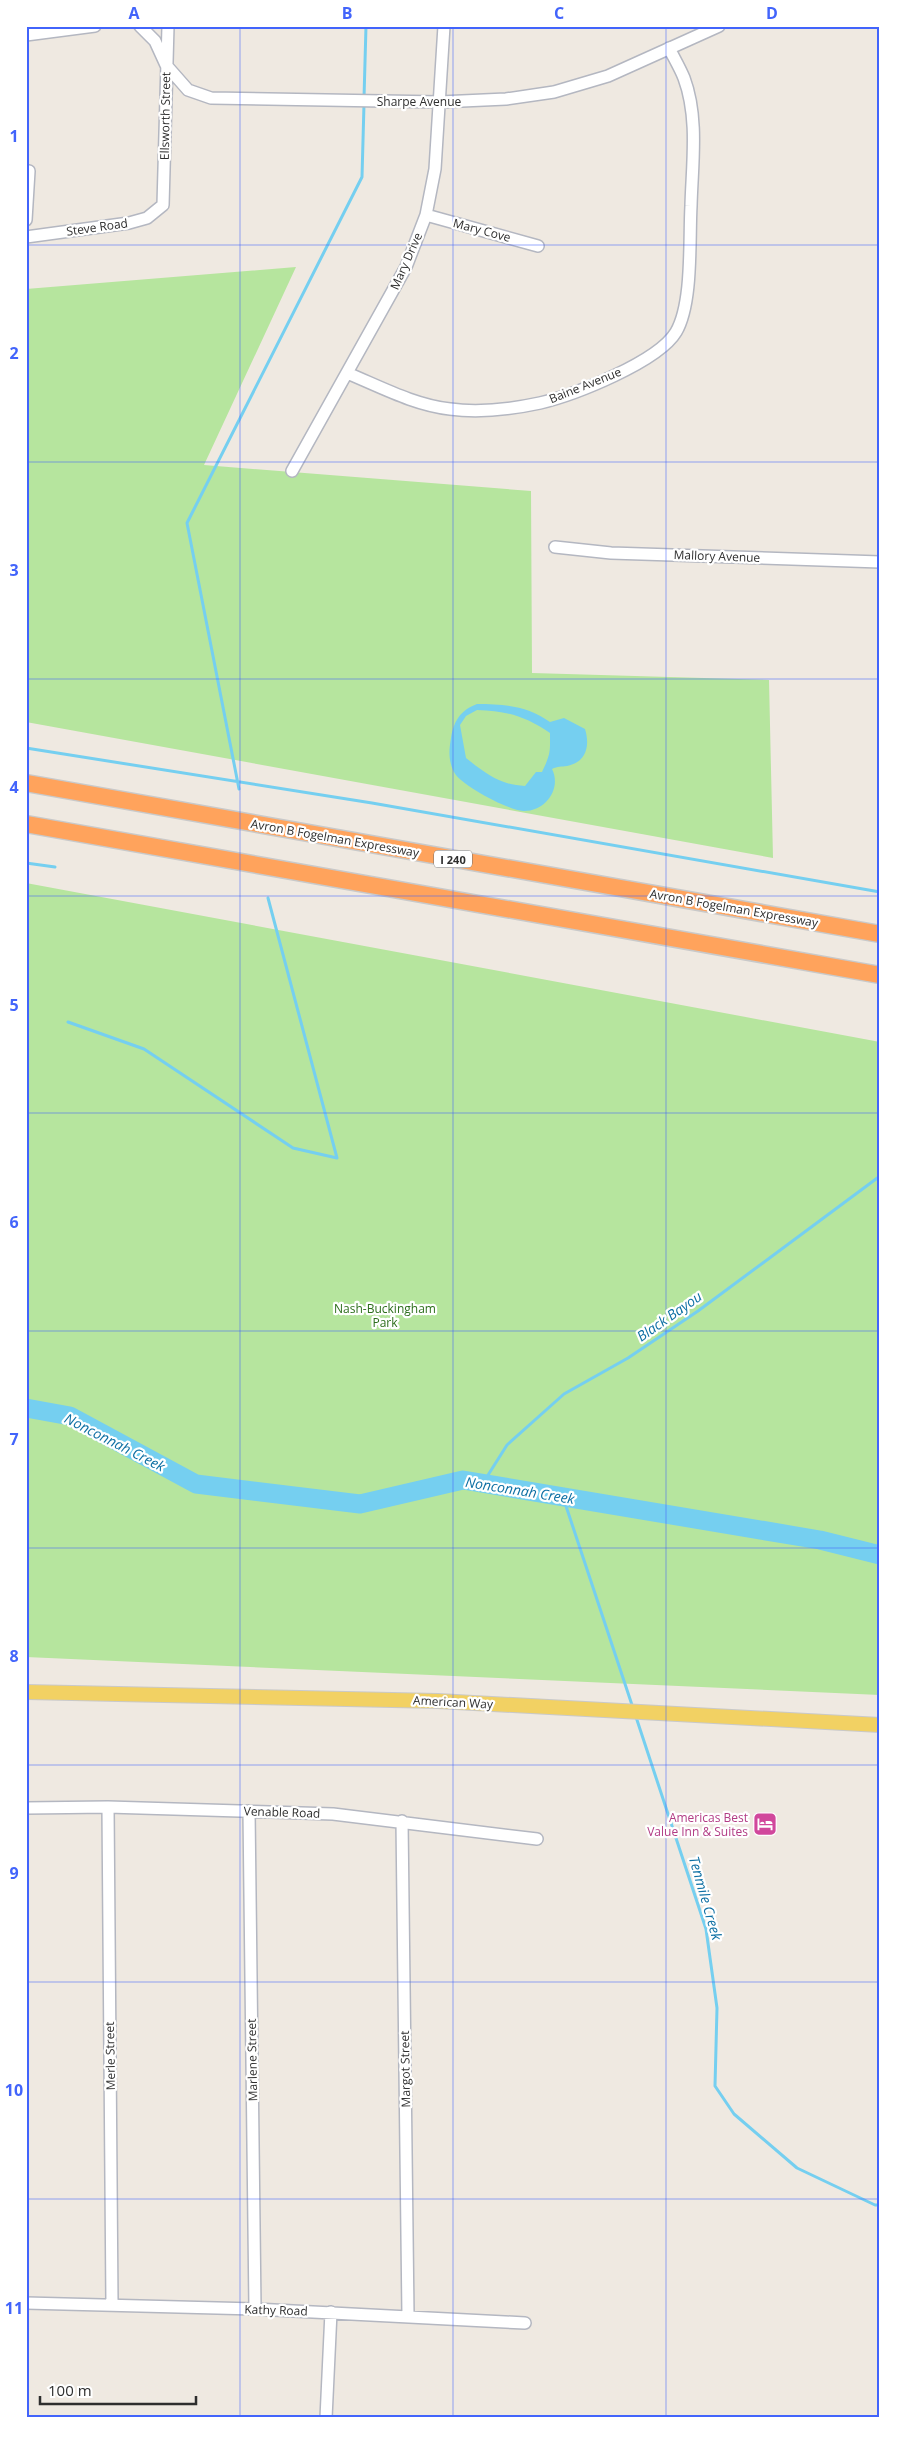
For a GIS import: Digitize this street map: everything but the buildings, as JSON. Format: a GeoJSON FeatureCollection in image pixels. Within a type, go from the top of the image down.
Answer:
{"type":"FeatureCollection","features":[{"type":"Feature","properties":{"kind":"highway","name":"Avron B Fogelman Expressway"},"geometry":{"type":"LineString","coordinates":[[26,783],[880,934]]}},
{"type":"Feature","properties":{"kind":"highway"},"geometry":{"type":"LineString","coordinates":[[26,824],[880,975]]}},
{"type":"Feature","properties":{"kind":"main road","name":"American Way"},"geometry":{"type":"LineString","coordinates":[[26,1692],[380,1699],[880,1725]]}},
{"type":"Feature","properties":{"kind":"street"},"geometry":{"type":"LineString","coordinates":[[26,35],[95,26]]}},
{"type":"Feature","properties":{"kind":"street","name":"Sharpe Avenue"},"geometry":{"type":"LineString","coordinates":[[140,26],[155,41],[166,65],[188,90],[211,98],[440,102],[506,99],[554,92],[608,76],[719,26]]}},
{"type":"Feature","properties":{"kind":"street","name":"Ellsworth Street"},"geometry":{"type":"LineString","coordinates":[[163,205],[168,26]]}},
{"type":"Feature","properties":{"kind":"street","name":"Mary Drive"},"geometry":{"type":"LineString","coordinates":[[292,471],[406,268],[426,215],[435,169],[444,26]]}},
{"type":"Feature","properties":{"kind":"street","name":"Baine Avenue"},"geometry":{"type":"LineString","coordinates":[[347,373],[411,401],[451,410],[504,410],[542,402],[609,378],[654,354],[676,333],[686,305],[694,137],[691,109],[684,79],[669,48]]}},
{"type":"Feature","properties":{"kind":"street"},"geometry":{"type":"LineString","coordinates":[[26,220],[29,171]]}},
{"type":"Feature","properties":{"kind":"street","name":"Steve Road"},"geometry":{"type":"LineString","coordinates":[[26,237],[129,223],[148,218],[163,205]]}},
{"type":"Feature","properties":{"kind":"street","name":"Mary Cove"},"geometry":{"type":"LineString","coordinates":[[426,215],[538,246]]}},
{"type":"Feature","properties":{"kind":"street","name":"Mallory Avenue"},"geometry":{"type":"LineString","coordinates":[[555,546],[611,553],[880,562]]}},
{"type":"Feature","properties":{"kind":"street","name":"Venable Road"},"geometry":{"type":"LineString","coordinates":[[26,1808],[108,1807],[332,1814],[402,1821],[537,1839]]}},
{"type":"Feature","properties":{"kind":"street","name":"Merle Street"},"geometry":{"type":"LineString","coordinates":[[108,1807],[112,2304]]}},
{"type":"Feature","properties":{"kind":"street","name":"Marlene Street"},"geometry":{"type":"LineString","coordinates":[[249,1810],[255,2309]]}},
{"type":"Feature","properties":{"kind":"street","name":"Margot Street"},"geometry":{"type":"LineString","coordinates":[[402,1821],[408,2316]]}},
{"type":"Feature","properties":{"kind":"street","name":"Kathy Road"},"geometry":{"type":"LineString","coordinates":[[26,2303],[112,2304],[331,2312],[525,2323]]}},
{"type":"Feature","properties":{"kind":"street"},"geometry":{"type":"LineString","coordinates":[[326,2418],[331,2312]]}},
{"type":"Feature","properties":{"kind":"green space"},"geometry":{"type":"Polygon","coordinates":[[[296,267],[204,465],[531,491],[532,673],[769,680],[773,858],[26,722],[26,289],[296,267]]]}},
{"type":"Feature","properties":{"kind":"green space","name":"Nash-Buckingham Park"},"geometry":{"type":"Polygon","coordinates":[[[26,883],[880,1042],[880,1695],[26,1657],[26,883]]]}},
{"type":"Feature","properties":{"kind":"water"},"geometry":{"type":"Polygon","coordinates":[[[477,704],[507,705],[525,709],[550,722],[564,718],[585,729],[587,747],[583,757],[574,764],[552,769],[555,777],[553,791],[550,798],[538,808],[523,811],[516,810],[475,790],[454,772],[449,751],[454,726],[459,716],[477,704]],[[477,710],[466,716],[460,725],[466,758],[500,781],[525,786],[536,772],[542,772],[549,752],[550,733],[532,722],[515,715],[477,710]]]}},
{"type":"Feature","properties":{"kind":"waterway"},"geometry":{"type":"LineString","coordinates":[[364,98],[366,26]]}},
{"type":"Feature","properties":{"kind":"waterway"},"geometry":{"type":"LineString","coordinates":[[239,789],[187,523],[362,177],[364,104]]}},
{"type":"Feature","properties":{"kind":"waterway"},"geometry":{"type":"LineString","coordinates":[[26,748],[372,803],[880,892]]}},
{"type":"Feature","properties":{"kind":"waterway"},"geometry":{"type":"LineString","coordinates":[[26,863],[55,867]]}},
{"type":"Feature","properties":{"kind":"waterway"},"geometry":{"type":"LineString","coordinates":[[68,1022],[144,1049],[293,1148],[337,1158],[268,898]]}},
{"type":"Feature","properties":{"kind":"waterway","name":"Black Bayou"},"geometry":{"type":"LineString","coordinates":[[483,1483],[507,1445],[564,1394],[628,1358],[698,1311],[880,1176]]}},
{"type":"Feature","properties":{"kind":"waterway","name":"Nonconnah Creek"},"geometry":{"type":"LineString","coordinates":[[26,1408],[70,1416],[196,1484],[360,1504],[463,1480],[820,1540],[880,1555]]}},
{"type":"Feature","properties":{"kind":"waterway","name":"Tenmile Creek"},"geometry":{"type":"LineString","coordinates":[[563,1497],[633,1708]]}},
{"type":"Feature","properties":{"kind":"waterway","name":"Tenmile Creek"},"geometry":{"type":"LineString","coordinates":[[636,1717],[706,1929],[717,2008],[715,2086],[734,2114],[797,2168],[875,2205],[880,2205]]}},
{"type":"Feature","properties":{"kind":"place","name":"Americas Best Value Inn & Suites"},"geometry":{"type":"Point","coordinates":[765,1824]}}]}
